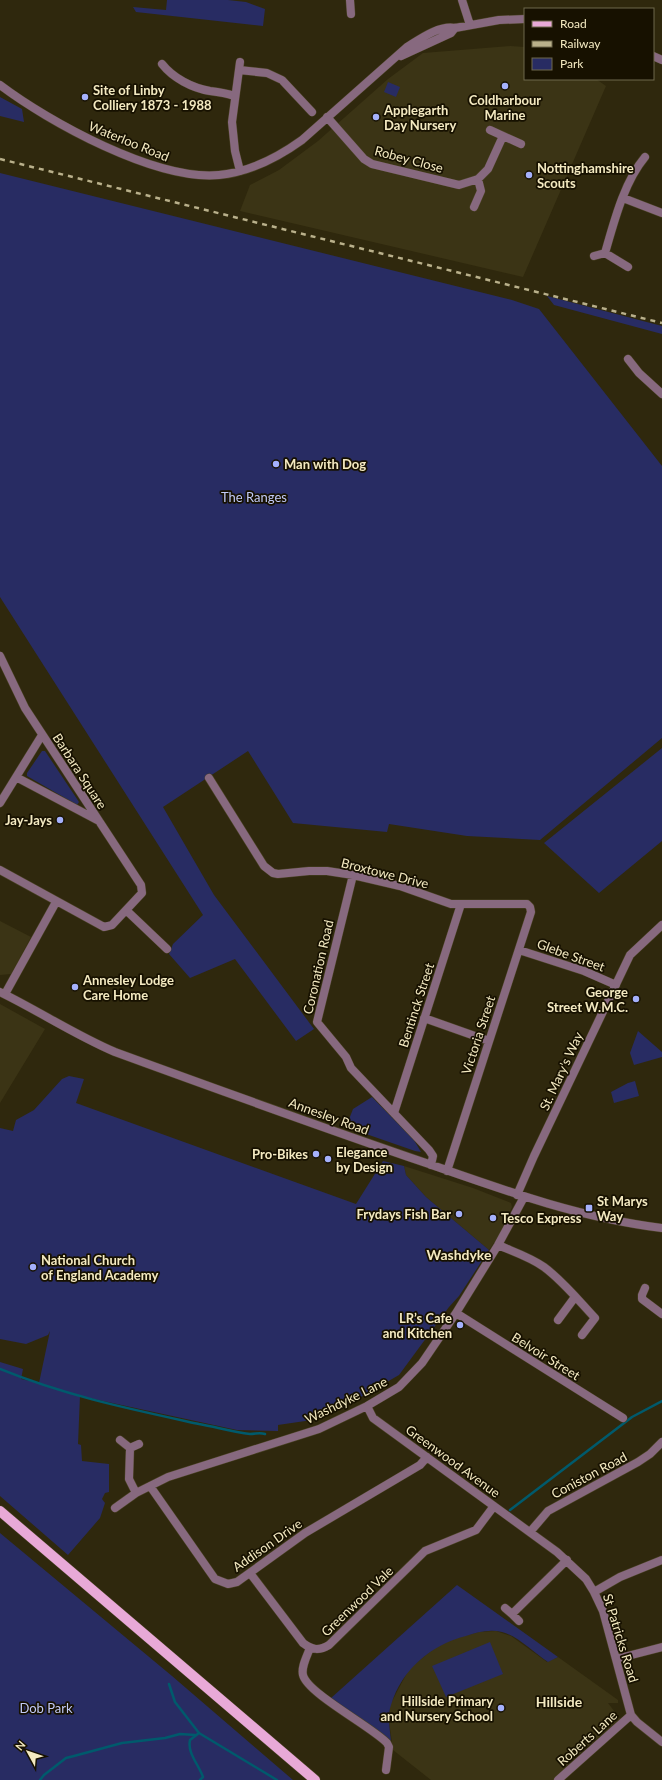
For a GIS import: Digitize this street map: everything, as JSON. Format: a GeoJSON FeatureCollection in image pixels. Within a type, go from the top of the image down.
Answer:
{"type":"FeatureCollection","features":[{"type":"Feature","properties":{"kind":"main road"},"geometry":{"type":"LineString","coordinates":[[0,1511],[315,1780]]}},
{"type":"Feature","properties":{"kind":"street"},"geometry":{"type":"LineString","coordinates":[[350,0],[351,14]]}},
{"type":"Feature","properties":{"kind":"street"},"geometry":{"type":"LineString","coordinates":[[462,0],[470,25]]}},
{"type":"Feature","properties":{"kind":"street","name":"Waterloo Road"},"geometry":{"type":"LineString","coordinates":[[0,85],[44,115],[118,152],[162,168],[197,175],[218,175],[240,171],[269,161],[286,152],[407,47],[425,36],[449,27],[455,28],[499,20],[524,19]]}},
{"type":"Feature","properties":{"kind":"street"},"geometry":{"type":"LineString","coordinates":[[162,64],[171,75],[178,80],[209,91],[222,92],[234,96]]}},
{"type":"Feature","properties":{"kind":"street"},"geometry":{"type":"LineString","coordinates":[[240,171],[235,151],[232,122],[234,96],[240,66],[267,73],[282,80],[312,112]]}},
{"type":"Feature","properties":{"kind":"street","name":"Robey Close"},"geometry":{"type":"LineString","coordinates":[[327,117],[364,159],[372,164],[459,185],[478,179]]}},
{"type":"Feature","properties":{"kind":"street"},"geometry":{"type":"LineString","coordinates":[[490,130],[521,144]]}},
{"type":"Feature","properties":{"kind":"street"},"geometry":{"type":"LineString","coordinates":[[474,207],[481,191],[478,179],[488,169],[503,136]]}},
{"type":"Feature","properties":{"kind":"street"},"geometry":{"type":"LineString","coordinates":[[605,253],[616,215],[623,198],[636,167],[645,157]]}},
{"type":"Feature","properties":{"kind":"street"},"geometry":{"type":"LineString","coordinates":[[623,198],[662,213]]}},
{"type":"Feature","properties":{"kind":"street"},"geometry":{"type":"LineString","coordinates":[[594,256],[605,253],[628,267]]}},
{"type":"Feature","properties":{"kind":"street"},"geometry":{"type":"LineString","coordinates":[[628,359],[639,373],[661,390]]}},
{"type":"Feature","properties":{"kind":"street"},"geometry":{"type":"LineString","coordinates":[[0,656],[25,708],[42,735]]}},
{"type":"Feature","properties":{"kind":"street","name":"Barbara Square"},"geometry":{"type":"LineString","coordinates":[[0,803],[42,735],[141,885],[142,893],[112,925],[104,927],[0,870]]}},
{"type":"Feature","properties":{"kind":"street","name":"Barbara Square"},"geometry":{"type":"LineString","coordinates":[[16,777],[100,822]]}},
{"type":"Feature","properties":{"kind":"street","name":"Broxtowe Drive"},"geometry":{"type":"LineString","coordinates":[[209,778],[264,866],[268,870],[278,874],[315,871],[353,875],[400,886],[452,904],[527,904],[530,907]]}},
{"type":"Feature","properties":{"kind":"street","name":"Coronation Road"},"geometry":{"type":"LineString","coordinates":[[353,875],[317,1022],[346,1058],[351,1068],[429,1150],[433,1156],[431,1165]]}},
{"type":"Feature","properties":{"kind":"street"},"geometry":{"type":"LineString","coordinates":[[3,993],[56,902]]}},
{"type":"Feature","properties":{"kind":"street","name":"Bentinck Street"},"geometry":{"type":"LineString","coordinates":[[394,1113],[461,904]]}},
{"type":"Feature","properties":{"kind":"street","name":"Victoria Street"},"geometry":{"type":"LineString","coordinates":[[447,1170],[531,912],[530,907]]}},
{"type":"Feature","properties":{"kind":"street"},"geometry":{"type":"LineString","coordinates":[[126,910],[167,949]]}},
{"type":"Feature","properties":{"kind":"street","name":"St. Mary's Way"},"geometry":{"type":"LineString","coordinates":[[521,1196],[534,1156],[630,955],[662,925]]}},
{"type":"Feature","properties":{"kind":"street","name":"Glebe Street"},"geometry":{"type":"LineString","coordinates":[[519,950],[584,971],[616,985]]}},
{"type":"Feature","properties":{"kind":"street","name":"Annesley Road"},"geometry":{"type":"LineString","coordinates":[[3,993],[89,1041],[115,1052],[431,1165],[521,1196],[587,1215],[662,1228]]}},
{"type":"Feature","properties":{"kind":"street"},"geometry":{"type":"LineString","coordinates":[[424,1018],[489,1041]]}},
{"type":"Feature","properties":{"kind":"street","name":"Washdyke Lane"},"geometry":{"type":"LineString","coordinates":[[115,1508],[136,1493],[175,1474],[312,1431],[367,1406],[399,1387],[422,1363],[456,1313],[498,1245],[521,1196]]}},
{"type":"Feature","properties":{"kind":"street"},"geometry":{"type":"LineString","coordinates":[[498,1245],[531,1259],[543,1266],[595,1318],[582,1335]]}},
{"type":"Feature","properties":{"kind":"street"},"geometry":{"type":"LineString","coordinates":[[646,1288],[642,1294],[642,1299],[662,1314]]}},
{"type":"Feature","properties":{"kind":"street"},"geometry":{"type":"LineString","coordinates":[[558,1320],[575,1297]]}},
{"type":"Feature","properties":{"kind":"street","name":"Belvoir Street"},"geometry":{"type":"LineString","coordinates":[[456,1313],[623,1418]]}},
{"type":"Feature","properties":{"kind":"street","name":"Greenwood Avenue"},"geometry":{"type":"LineString","coordinates":[[367,1406],[374,1418],[530,1532]]}},
{"type":"Feature","properties":{"kind":"street"},"geometry":{"type":"LineString","coordinates":[[120,1440],[130,1448]]}},
{"type":"Feature","properties":{"kind":"street"},"geometry":{"type":"LineString","coordinates":[[130,1448],[139,1444]]}},
{"type":"Feature","properties":{"kind":"street","name":"Coniston Road"},"geometry":{"type":"LineString","coordinates":[[530,1532],[548,1511],[638,1462],[661,1444]]}},
{"type":"Feature","properties":{"kind":"street"},"geometry":{"type":"LineString","coordinates":[[130,1448],[129,1479],[136,1493]]}},
{"type":"Feature","properties":{"kind":"street","name":"Addison Drive"},"geometry":{"type":"LineString","coordinates":[[150,1486],[215,1578],[228,1584],[237,1582],[304,1533],[420,1465],[427,1457]]}},
{"type":"Feature","properties":{"kind":"street","name":"Greenwood Vale"},"geometry":{"type":"LineString","coordinates":[[250,1573],[299,1639],[310,1648],[321,1649],[329,1645],[425,1551],[476,1530],[494,1506]]}},
{"type":"Feature","properties":{"kind":"street","name":"St Patricks Road"},"geometry":{"type":"LineString","coordinates":[[530,1532],[567,1560],[586,1579],[603,1611],[632,1715],[637,1722],[662,1742]]}},
{"type":"Feature","properties":{"kind":"street"},"geometry":{"type":"LineString","coordinates":[[512,1614],[567,1560]]}},
{"type":"Feature","properties":{"kind":"street"},"geometry":{"type":"LineString","coordinates":[[594,1592],[620,1577],[662,1560]]}},
{"type":"Feature","properties":{"kind":"street"},"geometry":{"type":"LineString","coordinates":[[505,1608],[520,1621]]}},
{"type":"Feature","properties":{"kind":"street"},"geometry":{"type":"LineString","coordinates":[[616,1659],[662,1647]]}},
{"type":"Feature","properties":{"kind":"street"},"geometry":{"type":"LineString","coordinates":[[310,1648],[303,1670],[305,1680],[310,1686],[385,1741],[389,1747],[386,1770]]}},
{"type":"Feature","properties":{"kind":"street","name":"Roberts Lane"},"geometry":{"type":"LineString","coordinates":[[558,1780],[632,1715]]}},
{"type":"Feature","properties":{"kind":"shaded area"},"geometry":{"type":"Polygon","coordinates":[[[510,46],[524,47],[524,80],[597,80],[606,86],[523,277],[240,211],[250,185],[279,170],[318,141],[388,79],[423,53],[510,46]]]}},
{"type":"Feature","properties":{"kind":"shaded area"},"geometry":{"type":"Polygon","coordinates":[[[0,921],[31,937],[11,974],[0,975],[0,921]]]}},
{"type":"Feature","properties":{"kind":"shaded area"},"geometry":{"type":"Polygon","coordinates":[[[0,1004],[45,1029],[0,1103],[0,1004]]]}},
{"type":"Feature","properties":{"kind":"shaded area"},"geometry":{"type":"Polygon","coordinates":[[[404,1166],[473,1188],[511,1203],[512,1207],[499,1235],[489,1250],[426,1197],[406,1175],[404,1166]]]}},
{"type":"Feature","properties":{"kind":"shaded area","name":"Hillside Primary and Nursery School"},"geometry":{"type":"Polygon","coordinates":[[[496,1631],[511,1636],[547,1662],[558,1657],[618,1700],[618,1703],[608,1703],[621,1720],[569,1762],[572,1766],[555,1780],[431,1780],[393,1750],[389,1721],[390,1705],[409,1669],[441,1644],[479,1632],[496,1631]]]}},
{"type":"Feature","properties":{"kind":"green space"},"geometry":{"type":"Polygon","coordinates":[[[167,0],[228,0],[246,2],[265,9],[263,26],[136,12],[133,7],[166,10],[167,0]]]}},
{"type":"Feature","properties":{"kind":"green space"},"geometry":{"type":"Polygon","coordinates":[[[388,82],[400,87],[396,97],[384,92],[388,82]]]}},
{"type":"Feature","properties":{"kind":"green space"},"geometry":{"type":"Polygon","coordinates":[[[0,97],[22,109],[24,122],[0,116],[0,97]]]}},
{"type":"Feature","properties":{"kind":"green space","name":"The Ranges"},"geometry":{"type":"Polygon","coordinates":[[[0,173],[512,300],[539,309],[662,466],[662,738],[540,840],[467,836],[389,824],[387,832],[293,823],[248,751],[163,807],[214,895],[314,1029],[296,1041],[235,959],[190,978],[169,954],[173,944],[203,915],[0,597],[0,173]]]}},
{"type":"Feature","properties":{"kind":"green space"},"geometry":{"type":"Polygon","coordinates":[[[547,296],[662,326],[662,334],[554,305],[547,296]]]}},
{"type":"Feature","properties":{"kind":"green space"},"geometry":{"type":"Polygon","coordinates":[[[662,748],[662,841],[599,893],[544,843],[662,748]]]}},
{"type":"Feature","properties":{"kind":"green space"},"geometry":{"type":"Polygon","coordinates":[[[42,751],[45,751],[79,802],[77,805],[27,776],[27,773],[42,751]]]}},
{"type":"Feature","properties":{"kind":"green space"},"geometry":{"type":"Polygon","coordinates":[[[638,1031],[662,1052],[662,1057],[634,1065],[630,1053],[638,1031]]]}},
{"type":"Feature","properties":{"kind":"green space"},"geometry":{"type":"Polygon","coordinates":[[[69,1076],[84,1079],[76,1103],[356,1204],[383,1161],[404,1166],[406,1175],[426,1197],[489,1250],[459,1296],[449,1307],[399,1375],[335,1412],[312,1420],[278,1425],[278,1431],[237,1430],[80,1396],[78,1444],[81,1445],[82,1461],[109,1464],[109,1492],[105,1493],[102,1499],[105,1503],[100,1518],[68,1555],[0,1496],[0,1362],[23,1369],[21,1379],[39,1383],[50,1331],[48,1335],[26,1344],[0,1339],[0,1128],[13,1131],[16,1120],[34,1110],[62,1079],[69,1076]]]}},
{"type":"Feature","properties":{"kind":"green space"},"geometry":{"type":"Polygon","coordinates":[[[635,1081],[639,1096],[614,1103],[611,1092],[635,1081]]]}},
{"type":"Feature","properties":{"kind":"green space"},"geometry":{"type":"Polygon","coordinates":[[[372,1097],[414,1140],[421,1152],[346,1127],[353,1109],[372,1097]]]}},
{"type":"Feature","properties":{"kind":"green space","name":"Dob Park"},"geometry":{"type":"Polygon","coordinates":[[[0,1533],[172,1676],[293,1780],[0,1780],[0,1533]]]}},
{"type":"Feature","properties":{"kind":"green space"},"geometry":{"type":"Polygon","coordinates":[[[457,1585],[558,1657],[548,1662],[514,1637],[497,1631],[475,1633],[453,1640],[441,1646],[420,1660],[402,1680],[391,1705],[389,1714],[391,1741],[331,1698],[457,1585]]]}},
{"type":"Feature","properties":{"kind":"green space"},"geometry":{"type":"Polygon","coordinates":[[[490,1642],[503,1674],[446,1697],[432,1666],[490,1642]]]}},
{"type":"Feature","properties":{"kind":"waterway"},"geometry":{"type":"LineString","coordinates":[[0,1369],[49,1387],[123,1407],[237,1432],[265,1434]]}},
{"type":"Feature","properties":{"kind":"waterway"},"geometry":{"type":"LineString","coordinates":[[510,1510],[632,1417],[662,1401]]}},
{"type":"Feature","properties":{"kind":"waterway"},"geometry":{"type":"LineString","coordinates":[[169,1684],[175,1702],[199,1733],[190,1740],[190,1750],[203,1777],[200,1780]]}},
{"type":"Feature","properties":{"kind":"waterway"},"geometry":{"type":"LineString","coordinates":[[199,1733],[277,1780]]}},
{"type":"Feature","properties":{"kind":"waterway"},"geometry":{"type":"LineString","coordinates":[[40,1780],[44,1775],[66,1758],[122,1743],[165,1738],[180,1734],[195,1735]]}},
{"type":"Feature","properties":{"kind":"railway"},"geometry":{"type":"LineString","coordinates":[[0,159],[662,323]]}},
{"type":"Feature","properties":{"kind":"place","name":"Coldharbour Marine"},"geometry":{"type":"Point","coordinates":[505,86]}},
{"type":"Feature","properties":{"kind":"place","name":"Site of Linby Colliery 1873 - 1988"},"geometry":{"type":"Point","coordinates":[85,97]}},
{"type":"Feature","properties":{"kind":"place","name":"Applegarth Day Nursery"},"geometry":{"type":"Point","coordinates":[376,117]}},
{"type":"Feature","properties":{"kind":"place","name":"Nottinghamshire Scouts"},"geometry":{"type":"Point","coordinates":[529,175]}},
{"type":"Feature","properties":{"kind":"place","name":"Man with Dog"},"geometry":{"type":"Point","coordinates":[276,464]}},
{"type":"Feature","properties":{"kind":"place","name":"Jay-Jays"},"geometry":{"type":"Point","coordinates":[60,820]}},
{"type":"Feature","properties":{"kind":"place","name":"Annesley Lodge Care Home"},"geometry":{"type":"Point","coordinates":[75,987]}},
{"type":"Feature","properties":{"kind":"place","name":"George Street W.M.C."},"geometry":{"type":"Point","coordinates":[636,999]}},
{"type":"Feature","properties":{"kind":"place","name":"Pro-Bikes"},"geometry":{"type":"Point","coordinates":[316,1154]}},
{"type":"Feature","properties":{"kind":"place","name":"Elegance by Design"},"geometry":{"type":"Point","coordinates":[328,1159]}},
{"type":"Feature","properties":{"kind":"place","name":"St Marys Way"},"geometry":{"type":"Point","coordinates":[589,1208]}},
{"type":"Feature","properties":{"kind":"place","name":"Frydays Fish Bar"},"geometry":{"type":"Point","coordinates":[459,1214]}},
{"type":"Feature","properties":{"kind":"place","name":"Tesco Express"},"geometry":{"type":"Point","coordinates":[493,1218]}},
{"type":"Feature","properties":{"kind":"place","name":"National Church of England Academy"},"geometry":{"type":"Point","coordinates":[33,1267]}},
{"type":"Feature","properties":{"kind":"place","name":"LR’s Cafe and Kitchen"},"geometry":{"type":"Point","coordinates":[460,1325]}},
{"type":"Feature","properties":{"kind":"place","name":"Hillside Primary and Nursery School"},"geometry":{"type":"Point","coordinates":[501,1708]}},
{"type":"Feature","properties":{"kind":"district","name":"Washdyke"},"geometry":{"type":"Point","coordinates":[459,1255]}},
{"type":"Feature","properties":{"kind":"district","name":"Hillside"},"geometry":{"type":"Point","coordinates":[559,1702]}}]}
